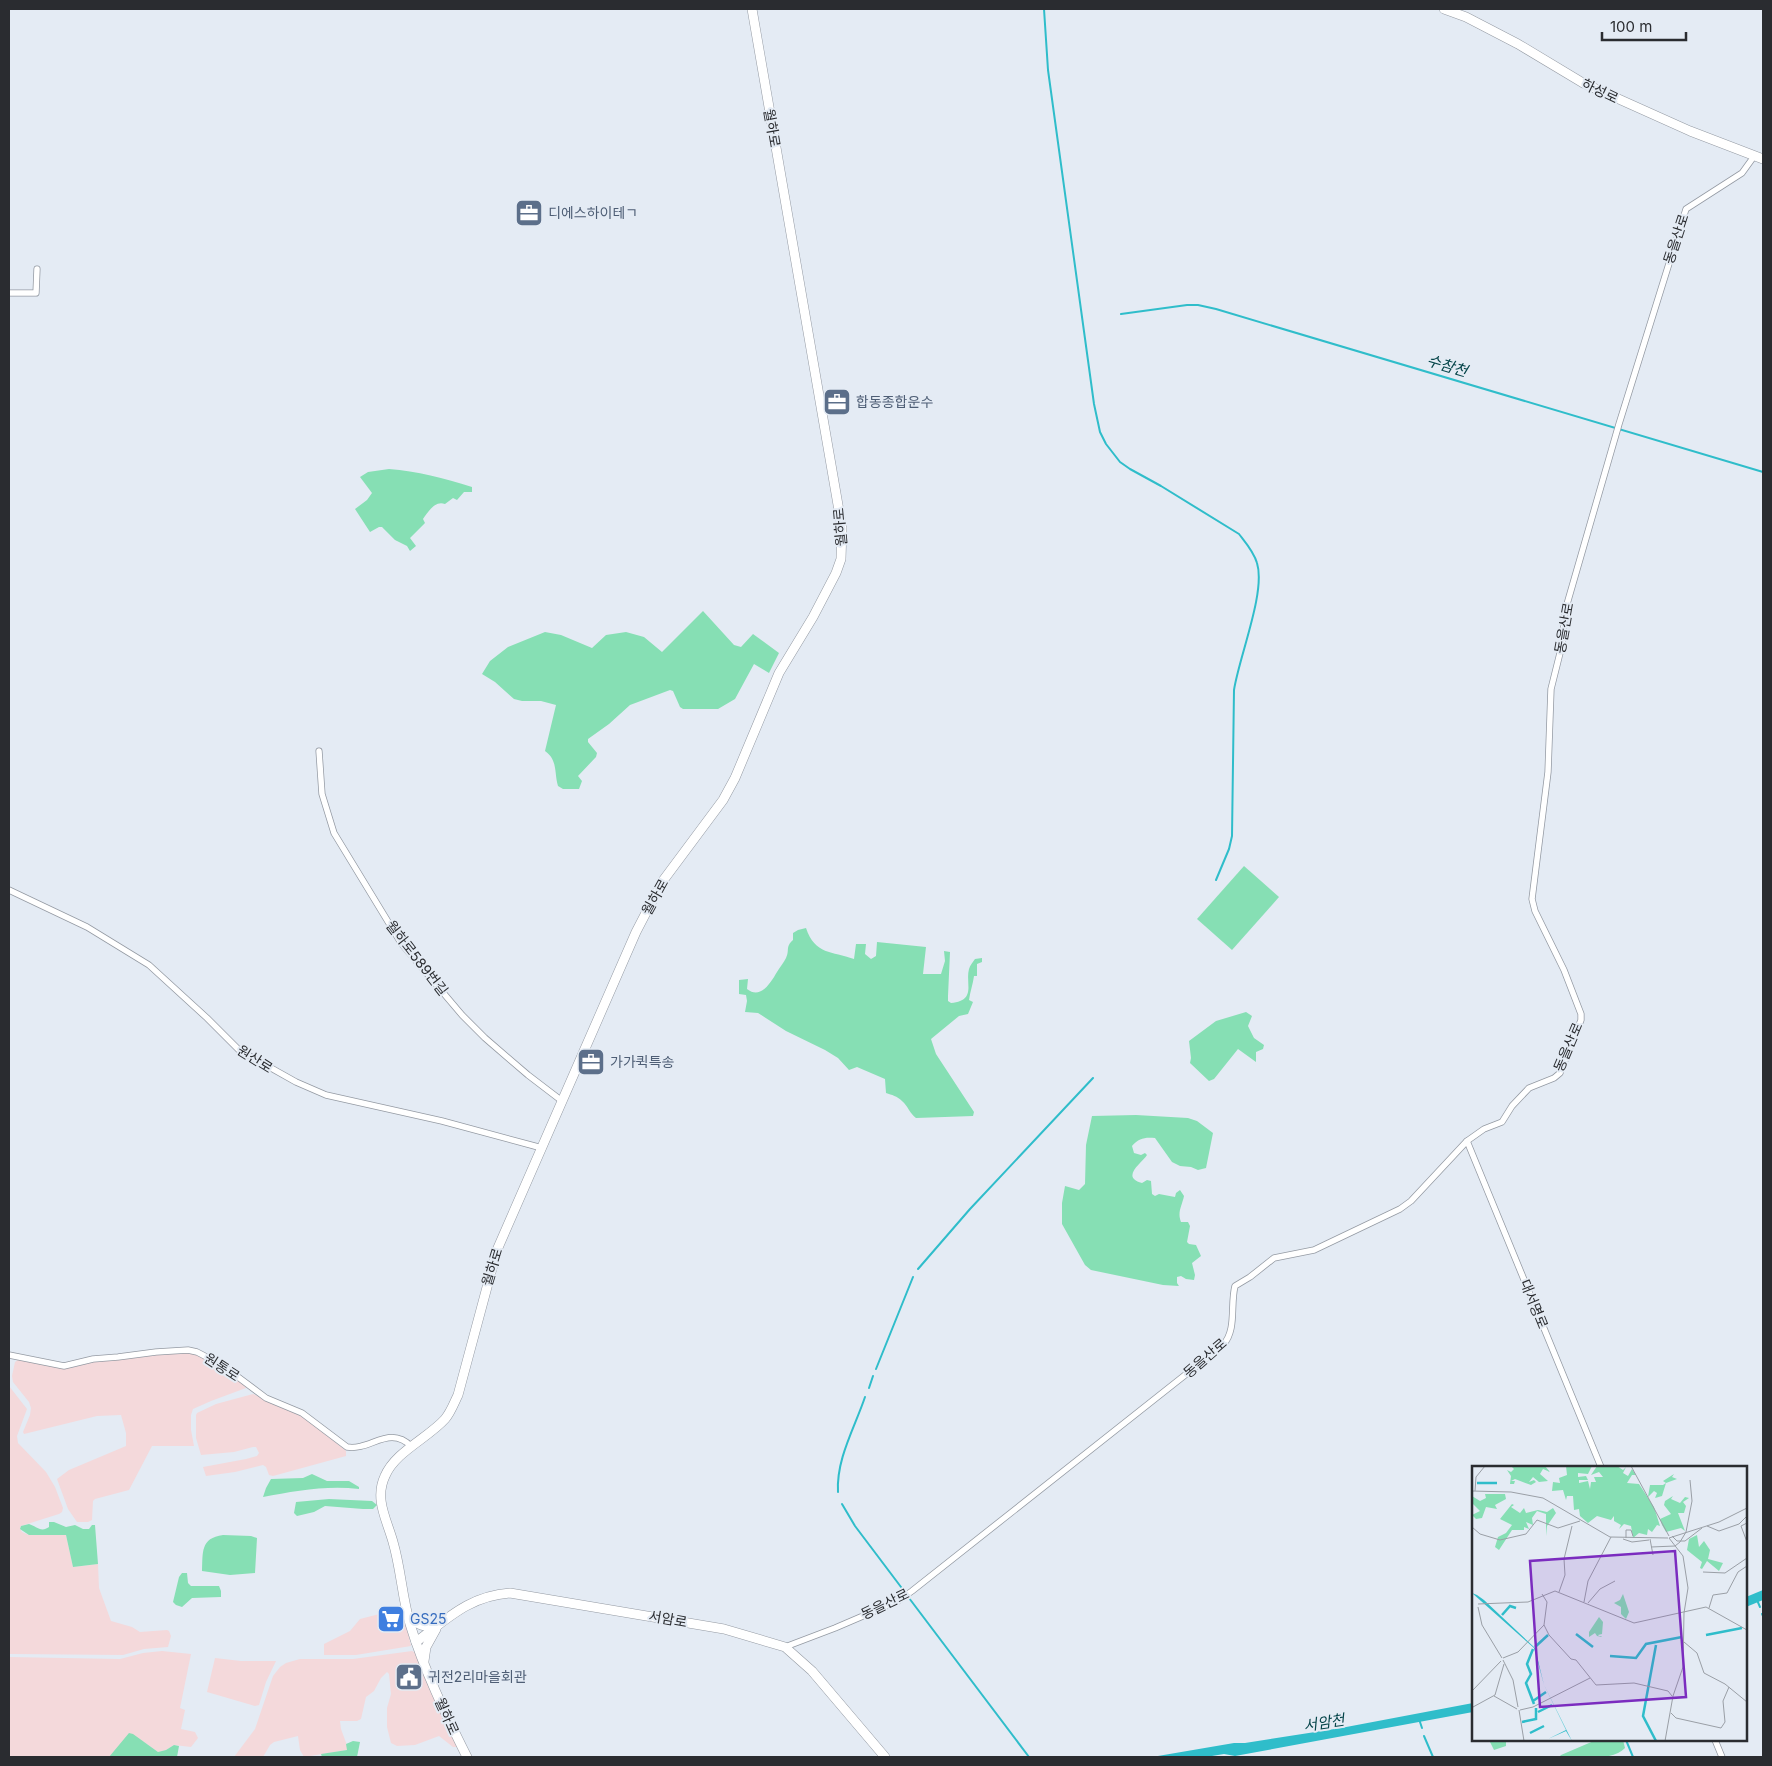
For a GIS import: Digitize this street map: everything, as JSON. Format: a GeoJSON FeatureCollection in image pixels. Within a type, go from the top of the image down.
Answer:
{"type":"FeatureCollection","features":[{"type":"Feature","properties":{"kind":"street","name":"월하로"},"geometry":{"type":"LineString","coordinates":[[467,1757],[416,1642],[408,1615],[400,1568],[382,1507],[380,1493],[382,1482],[390,1467],[447,1418],[452,1408],[458,1395],[496,1250],[654,896],[672,867],[723,800],[735,778],[779,673],[822,602],[841,559],[842,528],[752,9]]}},
{"type":"Feature","properties":{"kind":"street","name":"하성로"},"geometry":{"type":"LineString","coordinates":[[1444,9],[1466,17],[1583,83],[1690,131],[1759,156]]}},
{"type":"Feature","properties":{"kind":"street","name":"하성로"},"geometry":{"type":"LineString","coordinates":[[1460,9],[1491,24],[1586,80],[1759,156]]}},
{"type":"Feature","properties":{"kind":"street","name":"동을산로"},"geometry":{"type":"LineString","coordinates":[[786,1647],[835,1628],[912,1592],[1218,1350],[1227,1341],[1231,1332],[1235,1286],[1274,1258],[1314,1250],[1411,1202],[1467,1141],[1484,1129],[1502,1122],[1512,1106],[1529,1088],[1557,1076],[1565,1062],[1581,1020],[1581,1014],[1564,970],[1538,919],[1532,899],[1548,772],[1551,690],[1562,645],[1565,611],[1614,439],[1686,209],[1742,173],[1759,156]]}},
{"type":"Feature","properties":{"kind":"street"},"geometry":{"type":"LineString","coordinates":[[9,293],[36,293],[37,269]]}},
{"type":"Feature","properties":{"kind":"street","name":"월하로589번길"},"geometry":{"type":"LineString","coordinates":[[320,751],[322,794],[334,833],[396,936],[441,990],[485,1038],[528,1076],[562,1101]]}},
{"type":"Feature","properties":{"kind":"street","name":"원산로"},"geometry":{"type":"LineString","coordinates":[[9,890],[87,927],[149,965],[239,1050],[296,1082],[326,1095],[442,1121],[542,1148]]}},
{"type":"Feature","properties":{"kind":"street","name":"대서명로"},"geometry":{"type":"LineString","coordinates":[[1467,1141],[1601,1466]]}},
{"type":"Feature","properties":{"kind":"street","name":"원통로"},"geometry":{"type":"LineString","coordinates":[[9,1355],[64,1366],[93,1359],[156,1352],[188,1350],[197,1352],[222,1365],[266,1398],[302,1413],[347,1447],[355,1448],[390,1437],[402,1439],[412,1447]]}},
{"type":"Feature","properties":{"kind":"street","name":"서암로"},"geometry":{"type":"LineString","coordinates":[[416,1642],[470,1603],[495,1594],[510,1593],[724,1629],[786,1647],[812,1671],[885,1757]]}},
{"type":"Feature","properties":{"kind":"street"},"geometry":{"type":"LineString","coordinates":[[408,1615],[418,1625],[427,1627],[437,1626]]}},
{"type":"Feature","properties":{"kind":"street"},"geometry":{"type":"LineString","coordinates":[[424,1663],[426,1647],[437,1626]]}},
{"type":"Feature","properties":{"kind":"street"},"geometry":{"type":"LineString","coordinates":[[1715,1741],[1722,1757]]}},
{"type":"Feature","properties":{"kind":"shaded area"},"geometry":{"type":"Polygon","coordinates":[[[170,1352],[194,1353],[209,1359],[246,1385],[246,1388],[193,1409],[191,1430],[194,1446],[152,1446],[129,1490],[95,1499],[93,1501],[92,1520],[77,1522],[68,1509],[57,1479],[69,1470],[126,1446],[126,1433],[121,1415],[97,1416],[24,1434],[31,1408],[29,1402],[13,1382],[12,1376],[15,1362],[18,1360],[70,1368],[92,1362],[170,1352]]]}},
{"type":"Feature","properties":{"kind":"shaded area"},"geometry":{"type":"Polygon","coordinates":[[[9,1386],[27,1409],[17,1436],[18,1443],[46,1472],[55,1487],[63,1508],[59,1514],[21,1526],[22,1532],[29,1535],[66,1535],[73,1567],[98,1564],[99,1588],[111,1621],[132,1627],[140,1632],[167,1630],[171,1636],[168,1647],[144,1649],[123,1655],[9,1654],[9,1386]]]}},
{"type":"Feature","properties":{"kind":"shaded area"},"geometry":{"type":"Polygon","coordinates":[[[253,1394],[300,1414],[344,1449],[346,1456],[273,1476],[269,1475],[266,1467],[263,1465],[235,1472],[206,1476],[203,1467],[246,1459],[257,1456],[259,1453],[256,1447],[253,1447],[234,1452],[201,1455],[196,1438],[197,1413],[216,1404],[253,1394]]]}},
{"type":"Feature","properties":{"kind":"shaded area"},"geometry":{"type":"Polygon","coordinates":[[[397,1607],[403,1609],[411,1646],[356,1655],[324,1655],[324,1644],[350,1631],[360,1619],[391,1611],[397,1607]]]}},
{"type":"Feature","properties":{"kind":"shaded area"},"geometry":{"type":"Polygon","coordinates":[[[162,1651],[191,1654],[180,1708],[185,1710],[181,1729],[195,1732],[198,1738],[191,1747],[174,1745],[158,1752],[144,1742],[117,1749],[109,1757],[9,1757],[9,1657],[120,1659],[143,1653],[162,1651]]]}},
{"type":"Feature","properties":{"kind":"shaded area"},"geometry":{"type":"Polygon","coordinates":[[[412,1651],[416,1653],[457,1747],[453,1747],[439,1736],[415,1745],[397,1746],[391,1743],[387,1727],[387,1708],[391,1694],[389,1674],[387,1672],[381,1678],[374,1691],[366,1697],[361,1719],[357,1721],[340,1721],[347,1750],[304,1757],[300,1750],[298,1736],[274,1742],[263,1757],[234,1757],[255,1729],[273,1676],[286,1663],[300,1659],[353,1659],[412,1651]]]}},
{"type":"Feature","properties":{"kind":"shaded area"},"geometry":{"type":"Polygon","coordinates":[[[215,1658],[241,1661],[276,1661],[266,1682],[259,1705],[255,1706],[207,1692],[215,1658]]]}},
{"type":"Feature","properties":{"kind":"green space"},"geometry":{"type":"Polygon","coordinates":[[[389,469],[420,473],[451,481],[472,487],[472,492],[464,492],[457,500],[453,498],[445,504],[441,503],[432,507],[423,519],[425,523],[410,538],[416,546],[410,551],[407,546],[395,540],[382,527],[370,532],[355,509],[367,500],[372,493],[360,477],[368,472],[389,469]]]}},
{"type":"Feature","properties":{"kind":"green space"},"geometry":{"type":"Polygon","coordinates":[[[703,611],[734,645],[741,647],[753,634],[779,653],[769,673],[754,664],[735,699],[718,709],[683,709],[680,707],[673,691],[670,690],[630,705],[609,724],[588,739],[588,742],[597,753],[596,757],[578,776],[582,781],[579,789],[563,789],[558,786],[554,763],[545,751],[556,705],[541,701],[514,699],[495,682],[482,674],[490,661],[508,647],[545,632],[561,635],[592,648],[606,635],[626,632],[644,637],[662,652],[703,611]]]}},
{"type":"Feature","properties":{"kind":"green space"},"geometry":{"type":"Polygon","coordinates":[[[1244,866],[1279,897],[1232,950],[1197,919],[1244,866]]]}},
{"type":"Feature","properties":{"kind":"green space"},"geometry":{"type":"Polygon","coordinates":[[[806,928],[810,937],[819,948],[854,959],[856,944],[866,944],[865,954],[871,959],[876,956],[877,942],[926,947],[923,974],[941,974],[945,961],[944,951],[950,952],[948,1001],[951,1003],[964,999],[967,995],[969,968],[975,959],[982,958],[982,962],[977,964],[977,976],[974,976],[969,1000],[973,1002],[968,1014],[959,1016],[931,1039],[936,1054],[974,1112],[973,1116],[916,1118],[900,1099],[886,1093],[885,1079],[857,1067],[849,1070],[838,1058],[825,1050],[786,1031],[758,1013],[745,1012],[746,995],[739,994],[739,980],[748,979],[747,989],[752,992],[761,991],[765,988],[786,958],[788,947],[793,940],[793,933],[806,928]]]}},
{"type":"Feature","properties":{"kind":"green space"},"geometry":{"type":"Polygon","coordinates":[[[1246,1012],[1252,1016],[1248,1026],[1254,1038],[1264,1045],[1263,1049],[1256,1052],[1256,1062],[1238,1049],[1214,1079],[1209,1081],[1190,1063],[1189,1041],[1216,1021],[1246,1012]]]}},
{"type":"Feature","properties":{"kind":"green space"},"geometry":{"type":"Polygon","coordinates":[[[1136,1115],[1188,1118],[1197,1121],[1213,1133],[1206,1168],[1198,1170],[1172,1162],[1155,1138],[1142,1139],[1132,1146],[1134,1153],[1141,1155],[1145,1153],[1147,1155],[1134,1170],[1133,1177],[1136,1180],[1142,1183],[1147,1180],[1151,1181],[1152,1194],[1155,1196],[1159,1194],[1175,1197],[1176,1193],[1180,1190],[1184,1196],[1180,1212],[1181,1222],[1188,1222],[1190,1226],[1187,1242],[1196,1245],[1201,1256],[1192,1263],[1195,1275],[1194,1280],[1181,1276],[1177,1277],[1179,1286],[1163,1285],[1091,1270],[1085,1265],[1062,1224],[1062,1203],[1065,1186],[1079,1190],[1085,1184],[1086,1145],[1092,1116],[1136,1115]]]}},
{"type":"Feature","properties":{"kind":"green space"},"geometry":{"type":"Polygon","coordinates":[[[312,1474],[327,1481],[349,1481],[359,1487],[359,1489],[323,1488],[263,1497],[271,1479],[303,1478],[312,1474]]]}},
{"type":"Feature","properties":{"kind":"green space"},"geometry":{"type":"Polygon","coordinates":[[[329,1499],[372,1501],[377,1505],[373,1509],[325,1506],[314,1512],[297,1516],[294,1513],[296,1502],[329,1499]]]}},
{"type":"Feature","properties":{"kind":"green space"},"geometry":{"type":"Polygon","coordinates":[[[49,1522],[66,1527],[75,1525],[83,1529],[89,1529],[92,1525],[95,1525],[98,1564],[73,1567],[66,1535],[29,1535],[20,1529],[21,1526],[29,1524],[46,1529],[49,1527],[49,1522]]]}},
{"type":"Feature","properties":{"kind":"green space"},"geometry":{"type":"Polygon","coordinates":[[[223,1535],[257,1538],[255,1573],[230,1575],[202,1571],[204,1547],[210,1539],[223,1535]]]}},
{"type":"Feature","properties":{"kind":"green space"},"geometry":{"type":"Polygon","coordinates":[[[182,1573],[187,1573],[188,1583],[191,1586],[219,1586],[221,1597],[192,1598],[182,1607],[176,1605],[173,1602],[179,1577],[182,1573]]]}},
{"type":"Feature","properties":{"kind":"green space"},"geometry":{"type":"Polygon","coordinates":[[[129,1733],[158,1752],[174,1745],[179,1746],[177,1757],[109,1757],[129,1733]]]}},
{"type":"Feature","properties":{"kind":"green space"},"geometry":{"type":"Polygon","coordinates":[[[353,1741],[360,1742],[357,1757],[322,1757],[321,1754],[347,1750],[346,1744],[353,1741]]]}},
{"type":"Feature","properties":{"kind":"green space"},"geometry":{"type":"Polygon","coordinates":[[[1490,1741],[1506,1741],[1506,1746],[1494,1750],[1490,1741]]]}},
{"type":"Feature","properties":{"kind":"green space"},"geometry":{"type":"Polygon","coordinates":[[[1594,1741],[1623,1741],[1625,1748],[1612,1755],[1603,1757],[1559,1757],[1594,1741]]]}},
{"type":"Feature","properties":{"kind":"water"},"geometry":{"type":"Polygon","coordinates":[[[1763,1590],[1763,1600],[1747,1607],[1747,1597],[1763,1590]]]}},
{"type":"Feature","properties":{"kind":"water"},"geometry":{"type":"Polygon","coordinates":[[[1472,1703],[1472,1712],[1235,1756],[1224,1754],[1206,1757],[1152,1757],[1234,1743],[1245,1743],[1341,1728],[1472,1703]]]}},
{"type":"Feature","properties":{"kind":"waterway"},"geometry":{"type":"LineString","coordinates":[[1044,9],[1048,70],[1094,404],[1100,432],[1106,444],[1120,462],[1239,534],[1252,551],[1257,563],[1259,575],[1255,607],[1234,690],[1232,836],[1229,849],[1216,880]]}},
{"type":"Feature","properties":{"kind":"waterway","name":"수참천"},"geometry":{"type":"LineString","coordinates":[[1121,314],[1187,305],[1198,305],[1216,309],[1763,472]]}},
{"type":"Feature","properties":{"kind":"waterway"},"geometry":{"type":"LineString","coordinates":[[918,1269],[970,1209],[1093,1078]]}},
{"type":"Feature","properties":{"kind":"waterway"},"geometry":{"type":"LineString","coordinates":[[876,1369],[913,1277]]}},
{"type":"Feature","properties":{"kind":"waterway"},"geometry":{"type":"LineString","coordinates":[[869,1388],[873,1376]]}},
{"type":"Feature","properties":{"kind":"waterway"},"geometry":{"type":"LineString","coordinates":[[838,1492],[838,1480],[843,1455],[865,1397]]}},
{"type":"Feature","properties":{"kind":"waterway"},"geometry":{"type":"LineString","coordinates":[[842,1504],[855,1526],[904,1591]]}},
{"type":"Feature","properties":{"kind":"waterway"},"geometry":{"type":"LineString","coordinates":[[909,1598],[1029,1757]]}},
{"type":"Feature","properties":{"kind":"waterway"},"geometry":{"type":"LineString","coordinates":[[1757,1600],[1760,1607]]}},
{"type":"Feature","properties":{"kind":"waterway"},"geometry":{"type":"LineString","coordinates":[[1419,1719],[1422,1728]]}},
{"type":"Feature","properties":{"kind":"waterway"},"geometry":{"type":"LineString","coordinates":[[1424,1736],[1433,1757]]}},
{"type":"Feature","properties":{"kind":"waterway"},"geometry":{"type":"LineString","coordinates":[[1626,1741],[1633,1757]]}},
{"type":"Feature","properties":{"kind":"place","name":"디에스하이테ㄱ"},"geometry":{"type":"Point","coordinates":[529,213]}},
{"type":"Feature","properties":{"kind":"place","name":"합동종합운수"},"geometry":{"type":"Point","coordinates":[837,402]}},
{"type":"Feature","properties":{"kind":"place","name":"가가퀵특송"},"geometry":{"type":"Point","coordinates":[591,1062]}},
{"type":"Feature","properties":{"kind":"place","name":"GS25"},"geometry":{"type":"Point","coordinates":[391,1619]}},
{"type":"Feature","properties":{"kind":"place","name":"귀전2리마을회관"},"geometry":{"type":"Point","coordinates":[409,1677]}},
{"type":"Feature","properties":{"kind":"water label","name":"서암천"},"geometry":{"type":"Point","coordinates":[1324,1723]}}]}
